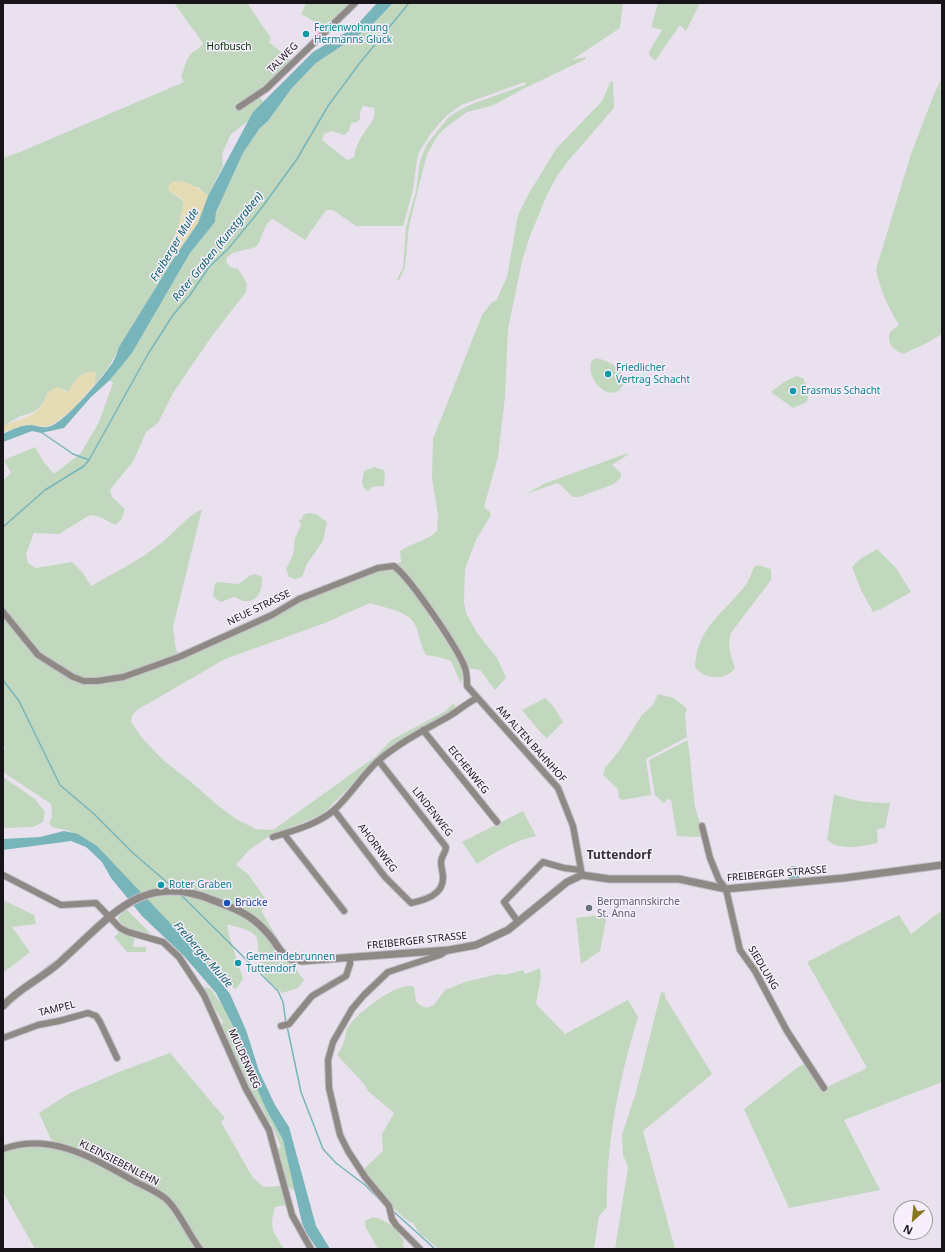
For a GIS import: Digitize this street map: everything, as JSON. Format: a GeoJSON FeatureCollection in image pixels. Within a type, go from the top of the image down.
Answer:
{"type":"FeatureCollection","features":[{"type":"Feature","properties":{"kind":"street","name":"TALWEG"},"geometry":{"type":"LineString","coordinates":[[239,107],[266,89],[355,3]]}},
{"type":"Feature","properties":{"kind":"street","name":"NEUE STRASSE"},"geometry":{"type":"LineString","coordinates":[[3,612],[38,655],[84,681],[97,681],[123,677],[179,657],[242,627],[272,615],[299,599],[378,568],[394,566],[408,581],[460,655],[466,669],[467,686],[477,698]]}},
{"type":"Feature","properties":{"kind":"street"},"geometry":{"type":"LineString","coordinates":[[273,837],[322,818],[334,810],[379,761],[402,742],[444,719],[462,706],[477,698]]}},
{"type":"Feature","properties":{"kind":"street","name":"AM ALTEN BAHNHOF"},"geometry":{"type":"LineString","coordinates":[[477,698],[558,788],[573,826],[582,872]]}},
{"type":"Feature","properties":{"kind":"street","name":"EICHENWEG"},"geometry":{"type":"LineString","coordinates":[[423,730],[497,822]]}},
{"type":"Feature","properties":{"kind":"street","name":"LINDENWEG"},"geometry":{"type":"LineString","coordinates":[[379,761],[446,847],[446,851],[441,861],[443,880],[436,894],[427,899],[411,903],[404,898]]}},
{"type":"Feature","properties":{"kind":"street","name":"AHORNWEG"},"geometry":{"type":"LineString","coordinates":[[334,810],[385,877],[404,898]]}},
{"type":"Feature","properties":{"kind":"street","name":"SIEDLUNG"},"geometry":{"type":"LineString","coordinates":[[702,826],[710,858],[719,880],[726,889],[740,950],[755,971],[787,1031],[824,1088]]}},
{"type":"Feature","properties":{"kind":"street"},"geometry":{"type":"LineString","coordinates":[[284,834],[344,911]]}},
{"type":"Feature","properties":{"kind":"street"},"geometry":{"type":"LineString","coordinates":[[518,922],[504,902],[543,862],[582,872]]}},
{"type":"Feature","properties":{"kind":"street","name":"FREIBERGER STRASSE"},"geometry":{"type":"LineString","coordinates":[[3,1006],[15,994],[53,968],[113,914],[141,896],[165,890],[185,891],[203,896],[247,915],[270,936],[283,954],[290,959],[302,961],[449,950],[476,945],[497,937],[582,872],[609,879],[679,879],[726,889],[844,878],[942,865]]}},
{"type":"Feature","properties":{"kind":"street","name":"MULDENWEG"},"geometry":{"type":"LineString","coordinates":[[3,875],[56,904],[65,906],[96,903],[113,914],[120,928],[128,932],[163,942],[179,957],[204,995],[246,1089],[269,1130],[292,1215],[311,1249]]}},
{"type":"Feature","properties":{"kind":"street"},"geometry":{"type":"LineString","coordinates":[[420,1249],[396,1225],[389,1206],[360,1170],[340,1135],[329,1088],[328,1060],[333,1042],[352,1009],[388,972],[440,955],[449,950]]}},
{"type":"Feature","properties":{"kind":"street"},"geometry":{"type":"LineString","coordinates":[[283,1026],[289,1024],[312,996],[346,976],[350,964],[350,957]]}},
{"type":"Feature","properties":{"kind":"street","name":"TAMPEL"},"geometry":{"type":"LineString","coordinates":[[3,1038],[38,1024],[59,1021],[88,1013],[92,1014],[100,1022],[117,1058]]}},
{"type":"Feature","properties":{"kind":"street","name":"KLEINSIEBENLEHN"},"geometry":{"type":"LineString","coordinates":[[3,1150],[21,1144],[48,1144],[75,1150],[106,1165],[170,1202],[200,1249]]}},
{"type":"Feature","properties":{"kind":"green space","name":"Hofbusch"},"geometry":{"type":"Polygon","coordinates":[[[174,3],[247,3],[271,38],[269,42],[293,62],[258,94],[263,102],[248,121],[231,134],[222,154],[223,166],[208,196],[198,187],[168,190],[182,200],[184,204],[177,231],[170,245],[174,258],[102,376],[94,385],[95,372],[84,374],[78,378],[68,392],[62,389],[48,392],[44,401],[36,411],[23,415],[10,422],[3,434],[3,158],[184,82],[181,77],[189,56],[201,47],[203,43],[174,3]]]}},
{"type":"Feature","properties":{"kind":"green space"},"geometry":{"type":"Polygon","coordinates":[[[306,3],[352,3],[324,29],[319,24],[301,14],[306,3]]]}},
{"type":"Feature","properties":{"kind":"green space"},"geometry":{"type":"Polygon","coordinates":[[[393,3],[623,3],[620,28],[572,60],[585,57],[586,59],[525,88],[494,105],[467,112],[438,135],[427,154],[409,226],[405,267],[399,280],[397,279],[403,268],[406,227],[416,191],[420,161],[427,144],[448,118],[456,112],[472,104],[525,85],[525,82],[461,105],[446,116],[432,132],[419,152],[413,190],[403,226],[356,226],[333,210],[326,210],[305,240],[273,219],[267,224],[256,247],[233,253],[227,257],[226,262],[230,267],[238,269],[247,283],[246,292],[212,336],[173,393],[158,423],[146,432],[134,460],[110,490],[112,497],[125,509],[121,520],[115,525],[100,517],[90,515],[59,534],[34,533],[26,554],[28,563],[36,568],[72,562],[83,573],[91,586],[152,550],[180,525],[202,509],[173,627],[176,650],[184,658],[312,597],[401,562],[400,551],[437,531],[438,515],[432,478],[433,439],[482,315],[492,302],[496,301],[507,277],[518,215],[528,195],[556,149],[602,101],[611,81],[613,82],[614,108],[568,161],[557,176],[547,195],[530,236],[522,261],[508,329],[505,397],[498,457],[484,507],[490,512],[491,515],[476,540],[465,569],[464,602],[466,613],[477,633],[497,658],[506,678],[495,690],[480,670],[467,668],[457,646],[452,639],[441,625],[429,616],[464,667],[461,684],[451,661],[426,655],[417,629],[409,618],[397,611],[370,603],[325,623],[225,659],[137,710],[132,716],[131,722],[143,739],[163,760],[216,804],[236,819],[256,829],[273,830],[375,757],[391,740],[444,712],[454,703],[456,709],[385,751],[322,815],[271,835],[249,850],[236,865],[248,874],[265,898],[262,912],[294,967],[304,980],[298,988],[282,993],[264,976],[260,964],[256,936],[247,930],[227,924],[243,979],[236,989],[217,976],[189,943],[155,909],[70,831],[52,827],[49,823],[52,817],[51,804],[3,772],[3,752],[5,749],[3,742],[3,480],[11,473],[4,460],[35,447],[43,461],[54,474],[81,453],[99,422],[113,383],[110,380],[132,353],[190,253],[215,222],[216,212],[243,153],[260,128],[268,121],[292,88],[316,63],[369,28],[393,3]],[[363,106],[358,122],[351,123],[349,131],[344,135],[332,131],[324,134],[322,140],[347,160],[354,157],[359,141],[373,120],[375,112],[374,108],[363,106]]]}},
{"type":"Feature","properties":{"kind":"green space"},"geometry":{"type":"Polygon","coordinates":[[[658,3],[700,3],[686,31],[680,25],[655,61],[650,56],[649,52],[662,30],[651,27],[658,3]]]}},
{"type":"Feature","properties":{"kind":"green space"},"geometry":{"type":"Polygon","coordinates":[[[942,78],[940,89],[942,89],[942,334],[903,354],[892,346],[889,340],[890,332],[899,325],[885,298],[876,269],[911,154],[934,94],[942,78]]]}},
{"type":"Feature","properties":{"kind":"green space"},"geometry":{"type":"Polygon","coordinates":[[[596,358],[606,361],[618,368],[625,381],[620,389],[615,392],[609,392],[602,390],[597,384],[593,378],[591,370],[591,362],[596,358]]]}},
{"type":"Feature","properties":{"kind":"green space"},"geometry":{"type":"Polygon","coordinates":[[[796,376],[803,378],[809,391],[807,402],[793,408],[771,392],[784,382],[796,376]]]}},
{"type":"Feature","properties":{"kind":"green space"},"geometry":{"type":"Polygon","coordinates":[[[625,454],[629,454],[612,465],[621,473],[621,477],[614,484],[579,497],[573,497],[558,483],[526,494],[546,483],[625,454]]]}},
{"type":"Feature","properties":{"kind":"green space"},"geometry":{"type":"Polygon","coordinates":[[[374,467],[384,470],[384,486],[372,487],[368,491],[363,487],[362,479],[364,471],[374,467]]]}},
{"type":"Feature","properties":{"kind":"green space"},"geometry":{"type":"Polygon","coordinates":[[[309,513],[316,514],[327,522],[323,541],[307,564],[302,577],[295,579],[289,577],[286,569],[293,555],[295,538],[301,525],[299,520],[302,519],[303,515],[309,513]]]}},
{"type":"Feature","properties":{"kind":"green space"},"geometry":{"type":"Polygon","coordinates":[[[877,549],[896,568],[911,592],[873,612],[861,590],[852,567],[860,559],[877,549]]]}},
{"type":"Feature","properties":{"kind":"green space"},"geometry":{"type":"Polygon","coordinates":[[[758,565],[771,569],[771,580],[731,633],[729,647],[735,668],[731,672],[721,677],[704,674],[695,667],[700,642],[712,622],[746,585],[754,567],[758,565]]]}},
{"type":"Feature","properties":{"kind":"green space"},"geometry":{"type":"Polygon","coordinates":[[[254,574],[262,577],[262,586],[256,598],[243,601],[234,597],[221,602],[213,597],[215,584],[217,582],[239,584],[254,574]]]}},
{"type":"Feature","properties":{"kind":"green space"},"geometry":{"type":"Polygon","coordinates":[[[658,694],[674,698],[687,709],[685,716],[687,737],[646,759],[651,795],[622,800],[619,798],[618,789],[603,775],[605,768],[619,751],[642,715],[653,705],[658,694]]]}},
{"type":"Feature","properties":{"kind":"green space"},"geometry":{"type":"Polygon","coordinates":[[[545,698],[554,707],[563,722],[547,738],[522,710],[545,698]]]}},
{"type":"Feature","properties":{"kind":"green space"},"geometry":{"type":"Polygon","coordinates":[[[688,741],[695,807],[704,835],[698,837],[677,836],[671,800],[668,799],[664,803],[655,795],[649,760],[688,741]]]}},
{"type":"Feature","properties":{"kind":"green space"},"geometry":{"type":"Polygon","coordinates":[[[3,777],[35,799],[45,812],[43,822],[33,827],[3,828],[3,777]]]}},
{"type":"Feature","properties":{"kind":"green space"},"geometry":{"type":"Polygon","coordinates":[[[834,794],[862,801],[890,803],[885,828],[877,829],[878,843],[858,847],[845,847],[833,844],[827,840],[834,794]]]}},
{"type":"Feature","properties":{"kind":"green space"},"geometry":{"type":"Polygon","coordinates":[[[523,811],[536,836],[512,844],[477,864],[462,842],[523,811]]]}},
{"type":"Feature","properties":{"kind":"green space"},"geometry":{"type":"Polygon","coordinates":[[[3,900],[34,915],[36,924],[12,927],[30,952],[3,973],[3,900]]]}},
{"type":"Feature","properties":{"kind":"green space"},"geometry":{"type":"Polygon","coordinates":[[[126,909],[151,934],[132,930],[123,925],[118,917],[126,909]]]}},
{"type":"Feature","properties":{"kind":"green space"},"geometry":{"type":"Polygon","coordinates":[[[942,910],[942,1082],[844,1120],[880,1190],[789,1208],[744,1109],[798,1067],[806,1063],[823,1089],[867,1068],[807,962],[899,915],[911,934],[942,910]]]}},
{"type":"Feature","properties":{"kind":"green space"},"geometry":{"type":"Polygon","coordinates":[[[607,914],[600,951],[581,964],[576,918],[607,914]]]}},
{"type":"Feature","properties":{"kind":"green space"},"geometry":{"type":"Polygon","coordinates":[[[119,932],[135,936],[133,947],[146,947],[146,952],[127,952],[114,937],[119,932]]]}},
{"type":"Feature","properties":{"kind":"green space"},"geometry":{"type":"Polygon","coordinates":[[[540,968],[541,977],[536,1004],[565,1034],[628,1000],[638,1017],[625,1064],[615,1111],[611,1135],[607,1183],[607,1207],[599,1216],[594,1249],[439,1249],[419,1233],[413,1223],[393,1208],[364,1169],[383,1151],[382,1134],[394,1113],[368,1091],[365,1085],[337,1055],[345,1040],[347,1029],[353,1021],[369,1006],[399,988],[407,986],[414,987],[416,1001],[426,1008],[434,1005],[445,990],[465,982],[498,974],[505,975],[523,970],[525,974],[540,968]]]}},
{"type":"Feature","properties":{"kind":"green space"},"geometry":{"type":"Polygon","coordinates":[[[201,987],[210,988],[224,1008],[234,1028],[251,1075],[266,1109],[283,1140],[296,1192],[284,1184],[276,1150],[281,1147],[271,1123],[267,1124],[264,1118],[266,1116],[260,1104],[255,1102],[221,1027],[223,1022],[201,987]]]}},
{"type":"Feature","properties":{"kind":"green space"},"geometry":{"type":"Polygon","coordinates":[[[661,992],[665,993],[665,997],[712,1074],[643,1131],[675,1249],[615,1249],[628,1167],[623,1155],[622,1135],[636,1092],[661,992]]]}},
{"type":"Feature","properties":{"kind":"green space"},"geometry":{"type":"Polygon","coordinates":[[[170,1053],[225,1118],[221,1122],[253,1178],[264,1187],[281,1186],[287,1205],[275,1207],[272,1225],[275,1234],[284,1249],[35,1249],[3,1192],[3,1152],[17,1147],[55,1148],[39,1113],[70,1093],[119,1072],[170,1053]]]}},
{"type":"Feature","properties":{"kind":"green space"},"geometry":{"type":"Polygon","coordinates":[[[373,1217],[386,1222],[398,1232],[403,1240],[404,1249],[378,1249],[366,1228],[365,1221],[373,1217]]]}},
{"type":"Feature","properties":{"kind":"sand"},"geometry":{"type":"Polygon","coordinates":[[[174,181],[192,185],[208,196],[198,223],[174,258],[170,245],[177,231],[184,204],[182,199],[168,190],[169,185],[174,181]]]}},
{"type":"Feature","properties":{"kind":"sand"},"geometry":{"type":"Polygon","coordinates":[[[89,372],[95,372],[96,375],[94,385],[72,410],[55,423],[47,427],[24,425],[5,432],[3,430],[4,426],[36,412],[42,406],[51,390],[59,387],[68,392],[78,378],[89,372]]]}},
{"type":"Feature","properties":{"kind":"water"},"geometry":{"type":"Polygon","coordinates":[[[377,3],[393,3],[369,28],[316,63],[292,88],[268,121],[260,128],[243,153],[216,212],[215,222],[190,253],[132,353],[110,380],[91,397],[64,428],[41,433],[32,431],[3,442],[3,434],[17,428],[32,425],[48,427],[55,424],[64,418],[93,388],[113,362],[119,347],[174,258],[198,223],[208,196],[253,112],[313,52],[355,27],[377,3]]]}},
{"type":"Feature","properties":{"kind":"water"},"geometry":{"type":"Polygon","coordinates":[[[64,831],[78,834],[97,846],[189,943],[230,994],[246,1030],[259,1071],[275,1105],[289,1127],[316,1226],[330,1249],[317,1249],[306,1232],[302,1223],[283,1140],[266,1109],[251,1075],[234,1028],[216,993],[183,955],[142,916],[111,878],[102,862],[86,847],[71,841],[3,850],[3,839],[40,837],[64,831]]]}},
{"type":"Feature","properties":{"kind":"water"},"geometry":{"type":"Polygon","coordinates":[[[794,866],[799,868],[801,873],[799,878],[794,880],[789,878],[787,873],[789,868],[794,866]]]}},
{"type":"Feature","properties":{"kind":"waterway","name":"Roter Graben (Kunstgraben)"},"geometry":{"type":"LineString","coordinates":[[3,527],[45,490],[84,466],[89,460],[148,354],[173,315],[190,295],[209,267],[228,249],[260,210],[297,159],[328,106],[359,64],[409,3]]}},
{"type":"Feature","properties":{"kind":"waterway"},"geometry":{"type":"LineString","coordinates":[[41,432],[73,454],[89,460]]}},
{"type":"Feature","properties":{"kind":"waterway","name":"Roter Graben (Kunstgraben)"},"geometry":{"type":"LineString","coordinates":[[3,680],[19,701],[60,785],[94,814],[133,853],[169,884]]}},
{"type":"Feature","properties":{"kind":"waterway","name":"Roter Graben (Kunstgraben)"},"geometry":{"type":"LineString","coordinates":[[182,896],[278,991],[283,1002],[286,1023]]}},
{"type":"Feature","properties":{"kind":"waterway"},"geometry":{"type":"LineString","coordinates":[[59,959],[64,953]]}},
{"type":"Feature","properties":{"kind":"waterway"},"geometry":{"type":"LineString","coordinates":[[3,1001],[54,962]]}},
{"type":"Feature","properties":{"kind":"waterway","name":"Roter Graben (Kunstgraben)"},"geometry":{"type":"LineString","coordinates":[[287,1026],[301,1092],[323,1149],[336,1163],[365,1185],[385,1205]]}},
{"type":"Feature","properties":{"kind":"waterway","name":"Roter Graben"},"geometry":{"type":"LineString","coordinates":[[393,1211],[435,1249]]}},
{"type":"Feature","properties":{"kind":"place","name":"Ferienwohnung Hermanns Glück"},"geometry":{"type":"Point","coordinates":[306,34]}},
{"type":"Feature","properties":{"kind":"place","name":"Friedlicher Vertrag Schacht"},"geometry":{"type":"Point","coordinates":[608,374]}},
{"type":"Feature","properties":{"kind":"place","name":"Erasmus Schacht"},"geometry":{"type":"Point","coordinates":[793,391]}},
{"type":"Feature","properties":{"kind":"place","name":"Roter Graben"},"geometry":{"type":"Point","coordinates":[161,885]}},
{"type":"Feature","properties":{"kind":"place","name":"Brücke"},"geometry":{"type":"Point","coordinates":[227,903]}},
{"type":"Feature","properties":{"kind":"place","name":"Bergmannskirche St. Anna"},"geometry":{"type":"Point","coordinates":[589,908]}},
{"type":"Feature","properties":{"kind":"place","name":"Gemeindebrunnen Tuttendorf"},"geometry":{"type":"Point","coordinates":[238,963]}},
{"type":"Feature","properties":{"kind":"district","name":"Tuttendorf"},"geometry":{"type":"Point","coordinates":[619,856]}},
{"type":"Feature","properties":{"kind":"water label","name":"Freiberger Mulde"},"geometry":{"type":"Point","coordinates":[175,245]}},
{"type":"Feature","properties":{"kind":"water label","name":"Freiberger Mulde"},"geometry":{"type":"Point","coordinates":[203,955]}}]}
